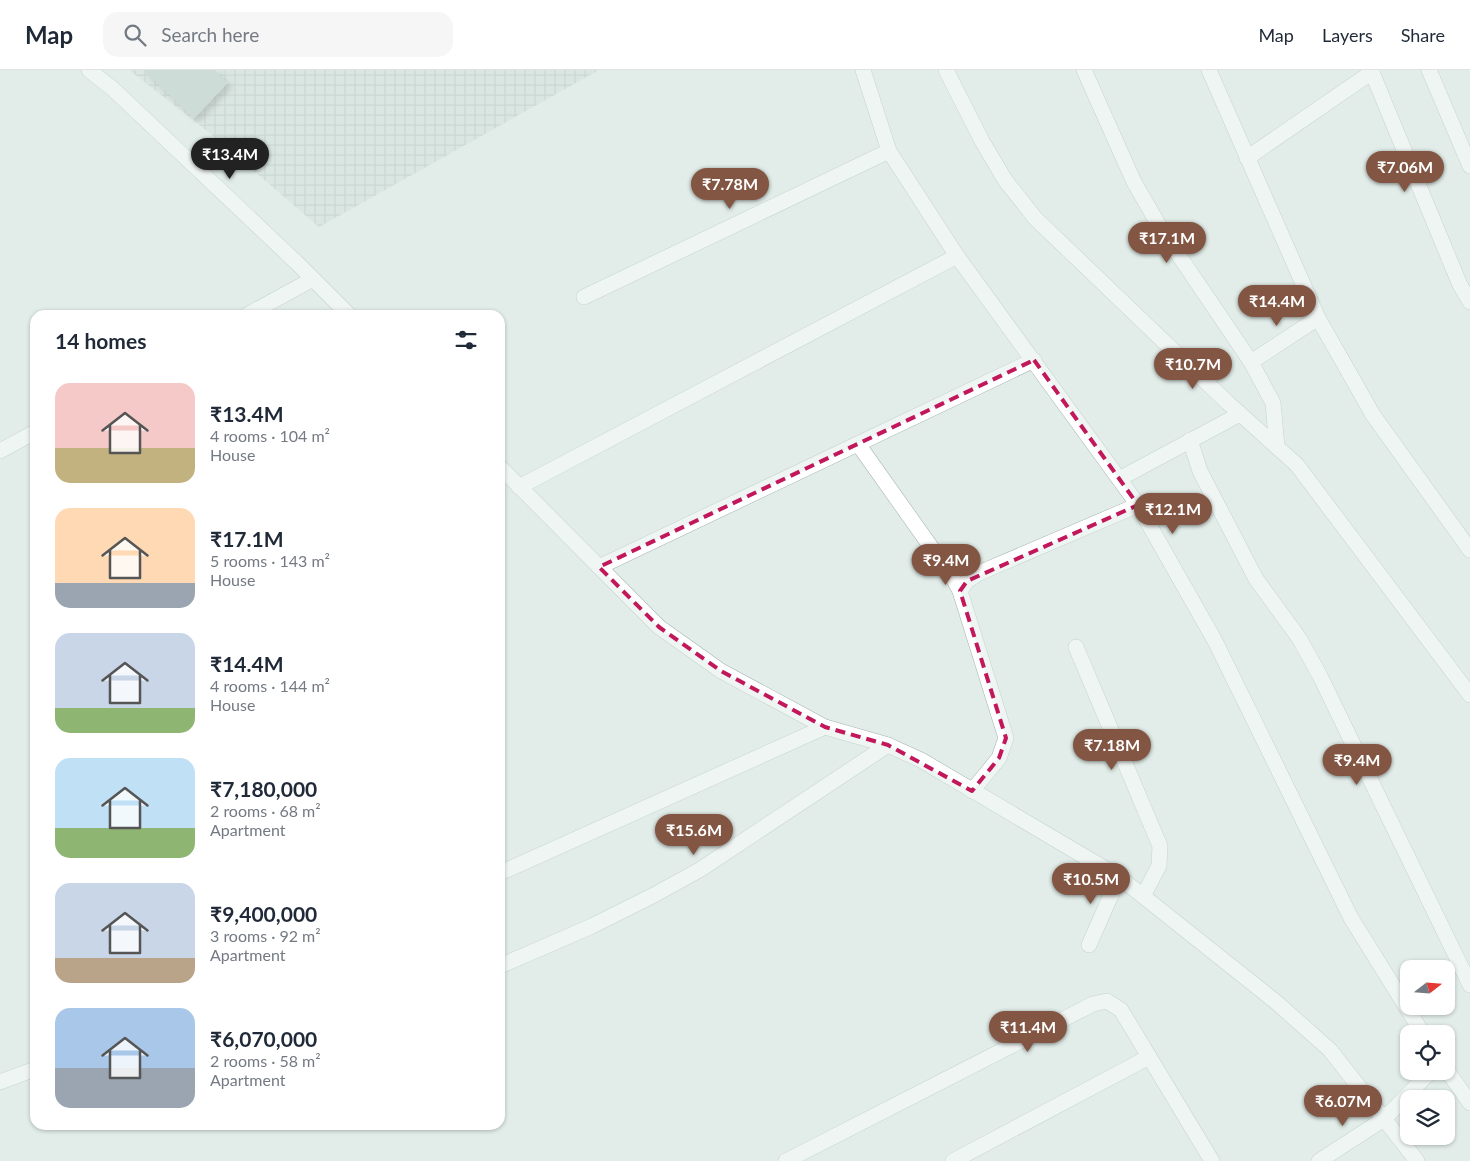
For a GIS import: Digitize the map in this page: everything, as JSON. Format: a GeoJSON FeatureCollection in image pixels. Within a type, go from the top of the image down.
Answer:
{"type":"FeatureCollection","features":[{"type":"Feature","properties":{"kind":"street"},"geometry":{"type":"LineString","coordinates":[[89,70],[113,89],[344,310]]}},
{"type":"Feature","properties":{"kind":"street"},"geometry":{"type":"LineString","coordinates":[[863,70],[889,151],[957,256],[1138,505],[1215,641],[1351,918],[1417,1025]]}},
{"type":"Feature","properties":{"kind":"street"},"geometry":{"type":"LineString","coordinates":[[946,70],[982,141],[1005,180],[1035,218],[1240,414],[1297,465],[1470,695]]}},
{"type":"Feature","properties":{"kind":"street"},"geometry":{"type":"LineString","coordinates":[[1084,70],[1134,182],[1152,213],[1251,362],[1273,402],[1277,446]]}},
{"type":"Feature","properties":{"kind":"street"},"geometry":{"type":"LineString","coordinates":[[1209,70],[1318,318],[1373,415],[1470,550]]}},
{"type":"Feature","properties":{"kind":"street"},"geometry":{"type":"LineString","coordinates":[[1429,70],[1470,166]]}},
{"type":"Feature","properties":{"kind":"street"},"geometry":{"type":"LineString","coordinates":[[1247,158],[1371,71],[1460,285],[1470,302]]}},
{"type":"Feature","properties":{"kind":"street"},"geometry":{"type":"LineString","coordinates":[[584,297],[889,151]]}},
{"type":"Feature","properties":{"kind":"street"},"geometry":{"type":"LineString","coordinates":[[519,486],[957,256]]}},
{"type":"Feature","properties":{"kind":"street"},"geometry":{"type":"LineString","coordinates":[[256,310],[313,279]]}},
{"type":"Feature","properties":{"kind":"street"},"geometry":{"type":"LineString","coordinates":[[1251,362],[1318,318]]}},
{"type":"Feature","properties":{"kind":"street"},"geometry":{"type":"LineString","coordinates":[[599,566],[1034,360]]}},
{"type":"Feature","properties":{"kind":"street"},"geometry":{"type":"LineString","coordinates":[[1119,479],[1240,414]]}},
{"type":"Feature","properties":{"kind":"street"},"geometry":{"type":"LineString","coordinates":[[0,451],[30,435]]}},
{"type":"Feature","properties":{"kind":"street"},"geometry":{"type":"LineString","coordinates":[[1190,440],[1200,471],[1256,579],[1299,638],[1320,676],[1470,985]]}},
{"type":"Feature","properties":{"kind":"street"},"geometry":{"type":"LineString","coordinates":[[858,444],[953,578],[960,591],[1006,738],[999,758],[972,790]]}},
{"type":"Feature","properties":{"kind":"street"},"geometry":{"type":"LineString","coordinates":[[505,472],[660,627],[721,671],[825,727],[888,745],[921,760],[1119,877],[1276,1002],[1330,1050],[1417,1161]]}},
{"type":"Feature","properties":{"kind":"street"},"geometry":{"type":"LineString","coordinates":[[960,591],[967,581],[979,573],[1138,505]]}},
{"type":"Feature","properties":{"kind":"street"},"geometry":{"type":"LineString","coordinates":[[1076,647],[1160,846],[1159,866],[1143,896]]}},
{"type":"Feature","properties":{"kind":"street"},"geometry":{"type":"LineString","coordinates":[[505,870],[825,727]]}},
{"type":"Feature","properties":{"kind":"street"},"geometry":{"type":"LineString","coordinates":[[505,964],[592,926],[701,869],[888,745]]}},
{"type":"Feature","properties":{"kind":"street"},"geometry":{"type":"LineString","coordinates":[[1089,945],[1119,877]]}},
{"type":"Feature","properties":{"kind":"street"},"geometry":{"type":"LineString","coordinates":[[786,1161],[1093,1004],[1107,1001],[1121,1010],[1212,1161]]}},
{"type":"Feature","properties":{"kind":"street"},"geometry":{"type":"LineString","coordinates":[[953,1161],[1149,1057]]}},
{"type":"Feature","properties":{"kind":"street"},"geometry":{"type":"LineString","coordinates":[[0,1082],[30,1071]]}},
{"type":"Feature","properties":{"kind":"street"},"geometry":{"type":"LineString","coordinates":[[1319,1161],[1384,1119],[1422,1080]]}},
{"type":"Feature","properties":{"kind":"street"},"geometry":{"type":"LineString","coordinates":[[1454,1080],[1470,1103]]}},
{"type":"Feature","properties":{"kind":"highlighted area"},"geometry":{"type":"Polygon","coordinates":[[[1034,360],[1138,505],[967,581],[960,591],[1006,738],[999,758],[972,791],[888,745],[825,727],[721,671],[659,627],[599,567],[1034,360]]]}},
{"type":"Feature","properties":{"kind":"shaded area"},"geometry":{"type":"Polygon","coordinates":[[[129,70],[599,70],[319,227],[211,134],[129,70]]]}},
{"type":"Feature","properties":{"kind":"building"},"geometry":{"type":"Polygon","coordinates":[[[144,70],[214,70],[227,83],[194,118],[144,70]]]}}]}
